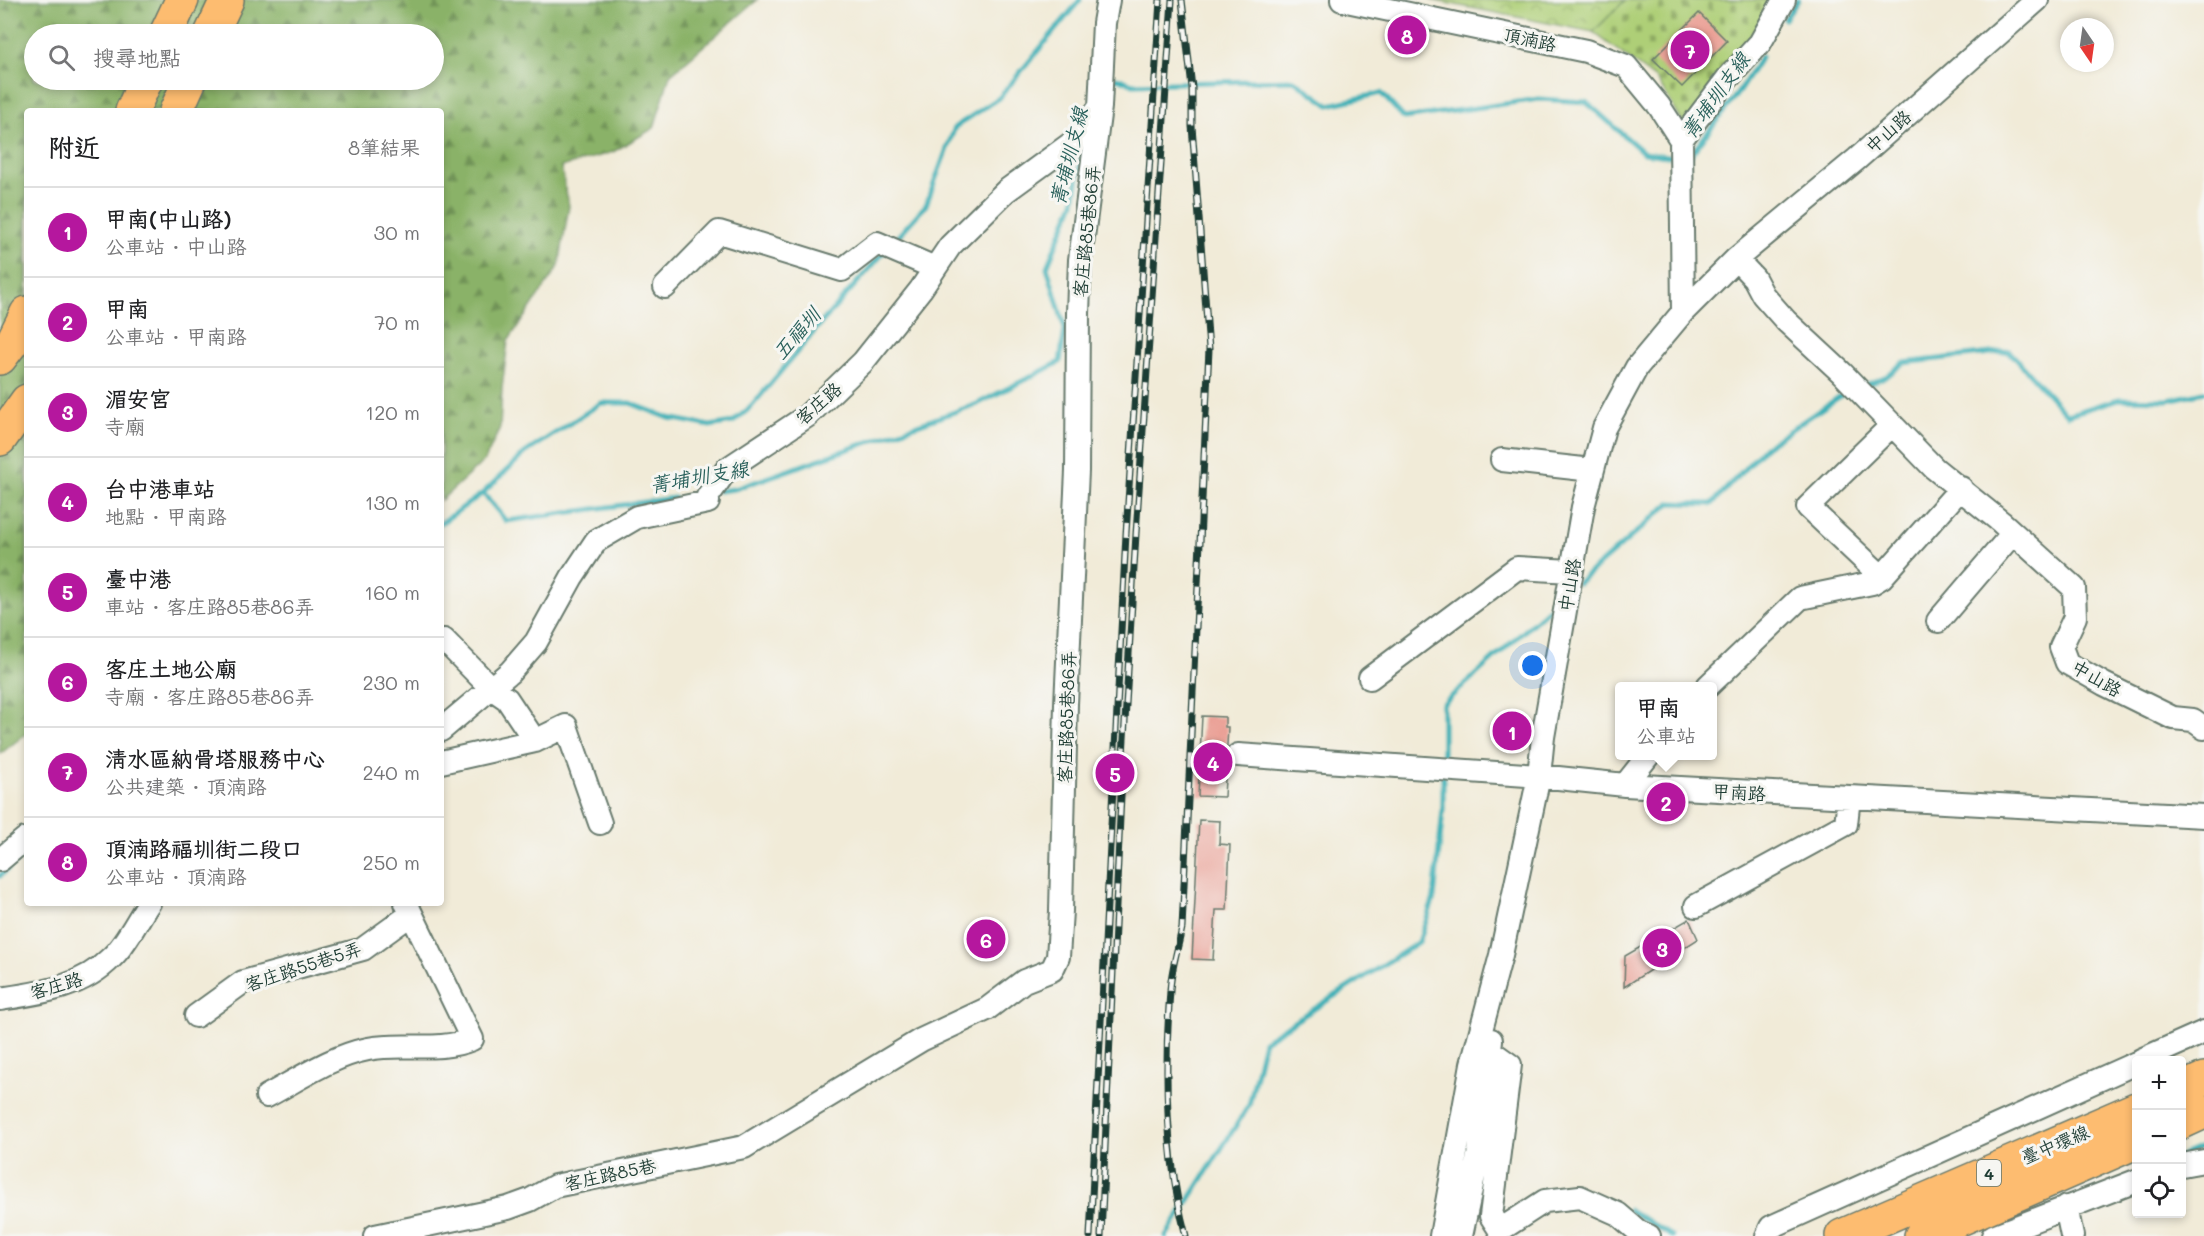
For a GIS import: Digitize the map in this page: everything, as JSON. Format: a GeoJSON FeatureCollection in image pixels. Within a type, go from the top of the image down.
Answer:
{"type":"FeatureCollection","features":[{"type":"Feature","properties":{"kind":"highway"},"geometry":{"type":"LineString","coordinates":[[171,24],[182,0]]}},
{"type":"Feature","properties":{"kind":"highway"},"geometry":{"type":"LineString","coordinates":[[216,24],[227,0]]}},
{"type":"Feature","properties":{"kind":"highway"},"geometry":{"type":"LineString","coordinates":[[133,108],[141,90]]}},
{"type":"Feature","properties":{"kind":"highway"},"geometry":{"type":"LineString","coordinates":[[177,108],[185,90]]}},
{"type":"Feature","properties":{"kind":"highway"},"geometry":{"type":"LineString","coordinates":[[0,358],[13,341],[24,320]]}},
{"type":"Feature","properties":{"kind":"highway"},"geometry":{"type":"LineString","coordinates":[[0,438],[24,405]]}},
{"type":"Feature","properties":{"kind":"highway"},"geometry":{"type":"LineString","coordinates":[[2186,1087],[2204,1079]]}},
{"type":"Feature","properties":{"kind":"highway","name":"臺中環線"},"geometry":{"type":"LineString","coordinates":[[1842,1236],[2134,1110]]}},
{"type":"Feature","properties":{"kind":"highway"},"geometry":{"type":"LineString","coordinates":[[2186,1120],[2204,1112]]}},
{"type":"Feature","properties":{"kind":"highway","name":"臺中環線"},"geometry":{"type":"LineString","coordinates":[[1921,1236],[2132,1144]]}},
{"type":"Feature","properties":{"kind":"street"},"geometry":{"type":"LineString","coordinates":[[1100,107],[1104,23],[1108,0]]}},
{"type":"Feature","properties":{"kind":"street","name":"頂湳路"},"geometry":{"type":"LineString","coordinates":[[1342,0],[1586,51],[1626,66],[1659,106],[1681,140]]}},
{"type":"Feature","properties":{"kind":"street"},"geometry":{"type":"LineString","coordinates":[[1683,312],[1681,140],[1726,79],[1760,43],[1784,0]]}},
{"type":"Feature","properties":{"kind":"street","name":"中山路"},"geometry":{"type":"LineString","coordinates":[[1501,955],[1539,776],[1543,737],[1582,507],[1604,428],[1637,367],[1683,312],[1736,259],[1857,159],[2037,0]]}},
{"type":"Feature","properties":{"kind":"street","name":"客庄路"},"geometry":{"type":"LineString","coordinates":[[444,727],[510,672],[536,642],[572,577],[596,541],[636,516],[708,502],[708,496],[727,470],[807,416],[863,362],[950,246],[1006,191],[1076,140],[1100,107]]}},
{"type":"Feature","properties":{"kind":"street","name":"客庄路85巷86弄"},"geometry":{"type":"LineString","coordinates":[[744,1147],[921,1040],[987,1009],[1024,981],[1052,970],[1058,957],[1066,704],[1077,471],[1080,260],[1100,107]]}},
{"type":"Feature","properties":{"kind":"street"},"geometry":{"type":"LineString","coordinates":[[665,287],[718,232],[842,270],[877,243],[935,268]]}},
{"type":"Feature","properties":{"kind":"street","name":"中山路"},"geometry":{"type":"LineString","coordinates":[[1736,259],[1754,278],[1763,295],[1786,321],[1842,373],[1934,468],[1961,488],[2074,588],[2075,617],[2061,647],[2067,663],[2173,718],[2193,720],[2204,728]]}},
{"type":"Feature","properties":{"kind":"street"},"geometry":{"type":"LineString","coordinates":[[1882,577],[1808,507],[1891,426]]}},
{"type":"Feature","properties":{"kind":"street"},"geometry":{"type":"LineString","coordinates":[[1502,460],[1592,470]]}},
{"type":"Feature","properties":{"kind":"street"},"geometry":{"type":"LineString","coordinates":[[1713,682],[1800,598],[1872,583],[1882,577],[1961,488]]}},
{"type":"Feature","properties":{"kind":"street"},"geometry":{"type":"LineString","coordinates":[[1938,621],[2013,533]]}},
{"type":"Feature","properties":{"kind":"street"},"geometry":{"type":"LineString","coordinates":[[1370,678],[1517,568],[1571,571]]}},
{"type":"Feature","properties":{"kind":"street"},"geometry":{"type":"LineString","coordinates":[[444,640],[491,688],[507,699],[535,741]]}},
{"type":"Feature","properties":{"kind":"street"},"geometry":{"type":"LineString","coordinates":[[444,761],[535,741],[566,726],[600,823]]}},
{"type":"Feature","properties":{"kind":"street","name":"甲南路"},"geometry":{"type":"LineString","coordinates":[[1238,755],[1539,776],[1625,785],[2204,816]]}},
{"type":"Feature","properties":{"kind":"street"},"geometry":{"type":"LineString","coordinates":[[1625,785],[1645,760]]}},
{"type":"Feature","properties":{"kind":"street"},"geometry":{"type":"LineString","coordinates":[[1696,906],[1846,824],[1849,797]]}},
{"type":"Feature","properties":{"kind":"street"},"geometry":{"type":"LineString","coordinates":[[0,860],[24,840]]}},
{"type":"Feature","properties":{"kind":"street","name":"客庄路"},"geometry":{"type":"LineString","coordinates":[[0,999],[52,991],[90,976],[113,957],[147,906]]}},
{"type":"Feature","properties":{"kind":"street"},"geometry":{"type":"LineString","coordinates":[[267,1096],[326,1064],[368,1049],[456,1046],[472,1039],[408,909]]}},
{"type":"Feature","properties":{"kind":"street","name":"客庄路55巷5弄"},"geometry":{"type":"LineString","coordinates":[[196,1016],[243,982],[363,949],[408,909]]}},
{"type":"Feature","properties":{"kind":"street"},"geometry":{"type":"LineString","coordinates":[[1461,1236],[1479,1152],[1501,955]]}},
{"type":"Feature","properties":{"kind":"street"},"geometry":{"type":"LineString","coordinates":[[1441,1236],[1472,1064],[1501,955]]}},
{"type":"Feature","properties":{"kind":"street"},"geometry":{"type":"LineString","coordinates":[[2150,1056],[2204,1032]]}},
{"type":"Feature","properties":{"kind":"street"},"geometry":{"type":"LineString","coordinates":[[1489,1050],[1510,1065],[1491,1216],[1500,1230],[1545,1201],[1580,1197],[1618,1214],[1639,1232],[1649,1236]]}},
{"type":"Feature","properties":{"kind":"street"},"geometry":{"type":"LineString","coordinates":[[1767,1236],[1771,1227],[2132,1065]]}},
{"type":"Feature","properties":{"kind":"street","name":"客庄路85巷"},"geometry":{"type":"LineString","coordinates":[[375,1236],[508,1208],[530,1200],[555,1186],[744,1147]]}},
{"type":"Feature","properties":{"kind":"street"},"geometry":{"type":"LineString","coordinates":[[2186,1164],[2204,1161]]}},
{"type":"Feature","properties":{"kind":"street"},"geometry":{"type":"LineString","coordinates":[[1993,1236],[2132,1182]]}},
{"type":"Feature","properties":{"kind":"street"},"geometry":{"type":"LineString","coordinates":[[2066,1207],[2072,1236]]}},
{"type":"Feature","properties":{"kind":"green space"},"geometry":{"type":"Polygon","coordinates":[[[0,0],[757,0],[670,75],[654,128],[613,152],[561,167],[569,206],[559,266],[508,341],[500,428],[485,460],[444,497],[444,108],[24,108],[24,735],[0,754],[0,0]]]}},
{"type":"Feature","properties":{"kind":"green space"},"geometry":{"type":"Polygon","coordinates":[[[1431,0],[1625,0],[1593,32],[1431,0]]]}},
{"type":"Feature","properties":{"kind":"green space"},"geometry":{"type":"Polygon","coordinates":[[[1625,0],[1777,0],[1747,48],[1685,126],[1657,80],[1593,32],[1625,0]]]}},
{"type":"Feature","properties":{"kind":"building"},"geometry":{"type":"Polygon","coordinates":[[[1699,13],[1727,41],[1682,87],[1653,59],[1699,13]]]}},
{"type":"Feature","properties":{"kind":"building"},"geometry":{"type":"Polygon","coordinates":[[[1202,716],[1225,717],[1225,727],[1228,727],[1224,797],[1198,796],[1202,716]]]}},
{"type":"Feature","properties":{"kind":"building"},"geometry":{"type":"Polygon","coordinates":[[[1199,820],[1220,821],[1219,844],[1230,845],[1227,910],[1216,910],[1213,960],[1192,959],[1199,820]]]}},
{"type":"Feature","properties":{"kind":"building"},"geometry":{"type":"Polygon","coordinates":[[[1689,919],[1698,939],[1624,987],[1625,956],[1689,919]]]}},
{"type":"Feature","properties":{"kind":"building"},"geometry":{"type":"Polygon","coordinates":[[[993,931],[996,942],[990,944],[990,948],[980,950],[976,935],[993,931]]]}},
{"type":"Feature","properties":{"kind":"waterway","name":"五福圳"},"geometry":{"type":"LineString","coordinates":[[891,244],[926,205],[955,127],[999,98],[1080,0]]}},
{"type":"Feature","properties":{"kind":"waterway","name":"菁埔圳支線"},"geometry":{"type":"LineString","coordinates":[[1785,19],[1798,0]]}},
{"type":"Feature","properties":{"kind":"waterway","name":"菁埔圳支線"},"geometry":{"type":"LineString","coordinates":[[1689,157],[1740,90],[1761,57]]}},
{"type":"Feature","properties":{"kind":"waterway","name":"菁埔圳支線"},"geometry":{"type":"LineString","coordinates":[[1107,84],[1117,78],[1133,84],[1294,80],[1329,105],[1381,93],[1404,118],[1539,99],[1586,102],[1644,153],[1675,157]]}},
{"type":"Feature","properties":{"kind":"waterway","name":"菁埔圳支線"},"geometry":{"type":"LineString","coordinates":[[719,491],[735,489],[977,404],[1060,362],[1065,329],[1047,267],[1074,202],[1083,144]]}},
{"type":"Feature","properties":{"kind":"waterway","name":"五福圳"},"geometry":{"type":"LineString","coordinates":[[444,521],[483,493],[525,453],[601,403],[630,403],[669,418],[710,426],[733,422],[751,407],[885,251]]}},
{"type":"Feature","properties":{"kind":"waterway"},"geometry":{"type":"LineString","coordinates":[[1863,386],[1887,376],[1903,363],[2009,351],[2067,415],[2119,399],[2168,400],[2204,392]]}},
{"type":"Feature","properties":{"kind":"waterway"},"geometry":{"type":"LineString","coordinates":[[1578,583],[1670,503],[1712,504],[1765,447],[1851,391]]}},
{"type":"Feature","properties":{"kind":"waterway","name":"菁埔圳支線"},"geometry":{"type":"LineString","coordinates":[[483,493],[506,521],[674,498]]}},
{"type":"Feature","properties":{"kind":"waterway"},"geometry":{"type":"LineString","coordinates":[[1443,763],[1443,704],[1560,599]]}},
{"type":"Feature","properties":{"kind":"waterway"},"geometry":{"type":"LineString","coordinates":[[1166,1236],[1249,1105],[1264,1041],[1419,942],[1434,898],[1443,810],[1443,775]]}},
{"type":"Feature","properties":{"kind":"waterway","name":"五福圳"},"geometry":{"type":"LineString","coordinates":[[0,876],[24,854]]}},
{"type":"Feature","properties":{"kind":"waterway"},"geometry":{"type":"LineString","coordinates":[[2186,1153],[2204,1146]]}},
{"type":"Feature","properties":{"kind":"waterway"},"geometry":{"type":"LineString","coordinates":[[1629,1210],[1672,1236]]}},
{"type":"Feature","properties":{"kind":"railway"},"geometry":{"type":"LineString","coordinates":[[1090,1236],[1126,534],[1160,0]]}},
{"type":"Feature","properties":{"kind":"railway"},"geometry":{"type":"LineString","coordinates":[[1101,1236],[1122,773],[1172,0]]}},
{"type":"Feature","properties":{"kind":"railway"},"geometry":{"type":"LineString","coordinates":[[1182,0],[1192,88],[1192,126],[1209,349],[1182,928],[1171,983],[1167,1052],[1170,1145],[1186,1236]]}},
{"type":"Feature","properties":{"kind":"place","name":"頂湳路福圳街二段口"},"geometry":{"type":"Point","coordinates":[1407,35]}},
{"type":"Feature","properties":{"kind":"place","name":"清水區納骨塔服務中心"},"geometry":{"type":"Point","coordinates":[1690,50]}},
{"type":"Feature","properties":{"kind":"place","name":"甲南(中山路)"},"geometry":{"type":"Point","coordinates":[1512,731]}},
{"type":"Feature","properties":{"kind":"place","name":"台中港車站"},"geometry":{"type":"Point","coordinates":[1213,762]}},
{"type":"Feature","properties":{"kind":"place","name":"臺中港"},"geometry":{"type":"Point","coordinates":[1115,773]}},
{"type":"Feature","properties":{"kind":"place","name":"甲南"},"geometry":{"type":"Point","coordinates":[1666,802]}},
{"type":"Feature","properties":{"kind":"place","name":"客庄土地公廟"},"geometry":{"type":"Point","coordinates":[986,939]}},
{"type":"Feature","properties":{"kind":"place","name":"湄安宮"},"geometry":{"type":"Point","coordinates":[1662,948]}}]}
